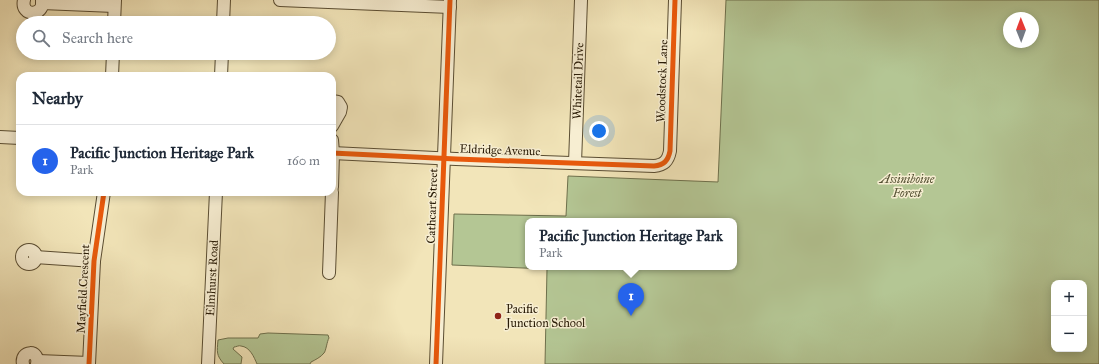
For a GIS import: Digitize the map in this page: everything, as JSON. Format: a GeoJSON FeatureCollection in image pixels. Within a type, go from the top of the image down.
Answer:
{"type":"FeatureCollection","features":[{"type":"Feature","properties":{"kind":"street"},"geometry":{"type":"LineString","coordinates":[[24,0],[24,7],[31,13],[37,12],[42,6],[42,2],[114,3],[114,16]]}},
{"type":"Feature","properties":{"kind":"street"},"geometry":{"type":"LineString","coordinates":[[223,16],[224,0]]}},
{"type":"Feature","properties":{"kind":"street"},"geometry":{"type":"LineString","coordinates":[[280,0],[450,3]]}},
{"type":"Feature","properties":{"kind":"street","name":"Whitetail Drive"},"geometry":{"type":"LineString","coordinates":[[575,163],[581,0]]}},
{"type":"Feature","properties":{"kind":"street","name":"Woodstock Lane"},"geometry":{"type":"LineString","coordinates":[[665,162],[669,158],[670,151],[675,0]]}},
{"type":"Feature","properties":{"kind":"street","name":"Cathcart Street"},"geometry":{"type":"LineString","coordinates":[[436,364],[450,3]]}},
{"type":"Feature","properties":{"kind":"street"},"geometry":{"type":"LineString","coordinates":[[112,72],[113,60]]}},
{"type":"Feature","properties":{"kind":"street"},"geometry":{"type":"LineString","coordinates":[[221,72],[222,60]]}},
{"type":"Feature","properties":{"kind":"street"},"geometry":{"type":"LineString","coordinates":[[336,102],[338,102],[341,107],[336,118]]}},
{"type":"Feature","properties":{"kind":"street"},"geometry":{"type":"LineString","coordinates":[[0,137],[16,138]]}},
{"type":"Feature","properties":{"kind":"street","name":"Eldridge Avenue"},"geometry":{"type":"LineString","coordinates":[[336,153],[654,166],[665,162]]}},
{"type":"Feature","properties":{"kind":"street","name":"Mayfield Crescent"},"geometry":{"type":"LineString","coordinates":[[89,364],[94,261],[103,196]]}},
{"type":"Feature","properties":{"kind":"street","name":"Elmhurst Road"},"geometry":{"type":"LineString","coordinates":[[208,364],[216,196]]}},
{"type":"Feature","properties":{"kind":"street"},"geometry":{"type":"LineString","coordinates":[[329,273],[332,196]]}},
{"type":"Feature","properties":{"kind":"street"},"geometry":{"type":"LineString","coordinates":[[35,257],[94,261]]}},
{"type":"Feature","properties":{"kind":"street"},"geometry":{"type":"LineString","coordinates":[[23,364],[23,357],[28,353],[31,353],[36,356],[37,363],[89,364]]}},
{"type":"Feature","properties":{"kind":"green space","name":"Assiniboine Forest"},"geometry":{"type":"Polygon","coordinates":[[[726,0],[1099,0],[1099,364],[545,364],[547,270],[737,270],[737,218],[525,218],[525,268],[452,265],[454,214],[566,216],[568,176],[718,182],[726,0]]]}},
{"type":"Feature","properties":{"kind":"green space"},"geometry":{"type":"Polygon","coordinates":[[[260,334],[328,335],[329,338],[324,353],[310,364],[257,364],[249,350],[240,346],[234,347],[233,349],[242,357],[241,364],[224,364],[218,356],[218,340],[228,338],[258,338],[260,334]]]}},
{"type":"Feature","properties":{"kind":"cycle path"},"geometry":{"type":"LineString","coordinates":[[436,364],[450,0]]}},
{"type":"Feature","properties":{"kind":"cycle path"},"geometry":{"type":"LineString","coordinates":[[336,153],[456,159],[660,165],[667,160],[670,151],[675,0]]}},
{"type":"Feature","properties":{"kind":"cycle path"},"geometry":{"type":"LineString","coordinates":[[89,364],[94,261],[103,196]]}},
{"type":"Feature","properties":{"kind":"place","name":"Pacific Junction School"},"geometry":{"type":"Point","coordinates":[498,316]}},
{"type":"Feature","properties":{"kind":"place","name":"Pacific Junction Heritage Park"},"geometry":{"type":"Point","coordinates":[631,316]}}]}
